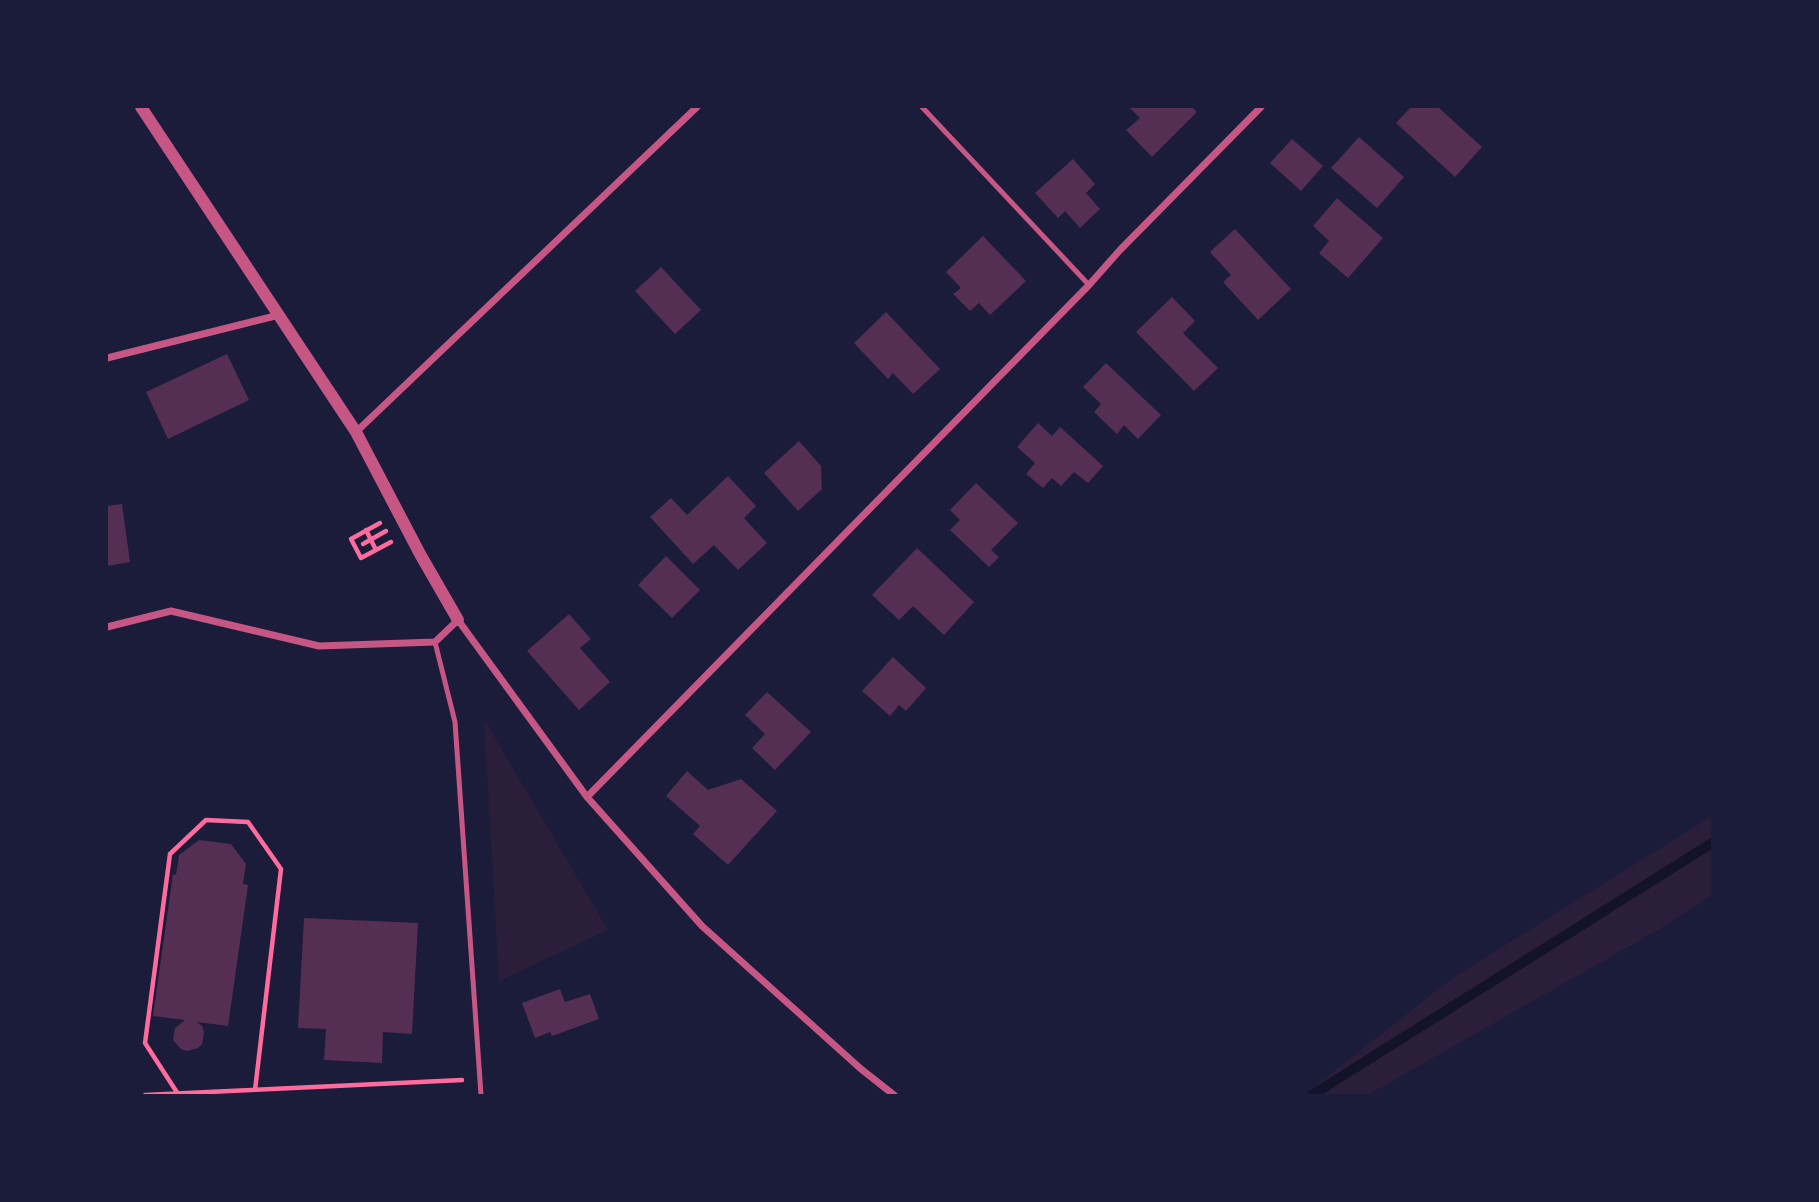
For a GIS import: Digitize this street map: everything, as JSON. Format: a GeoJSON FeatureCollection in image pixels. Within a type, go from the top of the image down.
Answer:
{"type":"FeatureCollection","features":[{"type":"Feature","properties":{"kind":"street"},"geometry":{"type":"LineString","coordinates":[[141,107],[356,432],[458,620],[587,797],[702,926],[861,1069],[894,1095]]}},
{"type":"Feature","properties":{"kind":"street"},"geometry":{"type":"LineString","coordinates":[[356,432],[697,107]]}},
{"type":"Feature","properties":{"kind":"street"},"geometry":{"type":"LineString","coordinates":[[587,797],[1261,107]]}},
{"type":"Feature","properties":{"kind":"street"},"geometry":{"type":"LineString","coordinates":[[107,358],[280,315]]}},
{"type":"Feature","properties":{"kind":"street"},"geometry":{"type":"LineString","coordinates":[[107,627],[171,611],[319,646],[435,642],[458,620]]}},
{"type":"Feature","properties":{"kind":"lane"},"geometry":{"type":"LineString","coordinates":[[922,107],[1089,285]]}},
{"type":"Feature","properties":{"kind":"lane"},"geometry":{"type":"LineString","coordinates":[[435,642],[454,722],[481,1095]]}},
{"type":"Feature","properties":{"kind":"path"},"geometry":{"type":"LineString","coordinates":[[399,512],[351,539],[361,558],[409,532]]}},
{"type":"Feature","properties":{"kind":"path"},"geometry":{"type":"LineString","coordinates":[[366,530],[376,550]]}},
{"type":"Feature","properties":{"kind":"path"},"geometry":{"type":"LineString","coordinates":[[178,1094],[145,1043],[170,854],[206,820],[248,822],[281,869],[255,1090]]}},
{"type":"Feature","properties":{"kind":"path"},"geometry":{"type":"LineString","coordinates":[[145,1095],[480,1080]]}},
{"type":"Feature","properties":{"kind":"shaded area"},"geometry":{"type":"Polygon","coordinates":[[[484,719],[608,930],[499,981],[484,719]]]}},
{"type":"Feature","properties":{"kind":"shaded area"},"geometry":{"type":"Polygon","coordinates":[[[1712,816],[1712,895],[1658,930],[1368,1095],[1304,1095],[1451,979],[1712,816]]]}},
{"type":"Feature","properties":{"kind":"building"},"geometry":{"type":"Polygon","coordinates":[[[1129,107],[1192,107],[1197,112],[1152,157],[1126,130],[1140,118],[1129,107]]]}},
{"type":"Feature","properties":{"kind":"building"},"geometry":{"type":"Polygon","coordinates":[[[1411,107],[1438,107],[1482,147],[1455,177],[1396,123],[1411,107]]]}},
{"type":"Feature","properties":{"kind":"building"},"geometry":{"type":"Polygon","coordinates":[[[1359,137],[1404,177],[1377,208],[1331,168],[1359,137]]]}},
{"type":"Feature","properties":{"kind":"building"},"geometry":{"type":"Polygon","coordinates":[[[1292,139],[1323,166],[1301,191],[1270,163],[1292,139]]]}},
{"type":"Feature","properties":{"kind":"building"},"geometry":{"type":"Polygon","coordinates":[[[1073,159],[1095,184],[1086,193],[1100,209],[1080,228],[1065,211],[1058,218],[1035,193],[1073,159]]]}},
{"type":"Feature","properties":{"kind":"building"},"geometry":{"type":"Polygon","coordinates":[[[1337,198],[1383,238],[1348,278],[1319,253],[1329,241],[1313,226],[1337,198]]]}},
{"type":"Feature","properties":{"kind":"building"},"geometry":{"type":"Polygon","coordinates":[[[1235,229],[1291,289],[1258,320],[1223,282],[1231,275],[1210,252],[1235,229]]]}},
{"type":"Feature","properties":{"kind":"building"},"geometry":{"type":"Polygon","coordinates":[[[983,236],[1026,281],[990,315],[979,303],[970,311],[953,294],[961,288],[946,272],[983,236]]]}},
{"type":"Feature","properties":{"kind":"building"},"geometry":{"type":"Polygon","coordinates":[[[661,267],[701,310],[675,334],[635,291],[661,267]]]}},
{"type":"Feature","properties":{"kind":"building"},"geometry":{"type":"Polygon","coordinates":[[[1172,297],[1195,321],[1183,333],[1218,368],[1194,391],[1136,332],[1172,297]]]}},
{"type":"Feature","properties":{"kind":"building"},"geometry":{"type":"Polygon","coordinates":[[[886,312],[940,369],[913,394],[893,373],[888,379],[854,343],[886,312]]]}},
{"type":"Feature","properties":{"kind":"building"},"geometry":{"type":"Polygon","coordinates":[[[227,354],[249,400],[168,439],[146,392],[227,354]]]}},
{"type":"Feature","properties":{"kind":"building"},"geometry":{"type":"Polygon","coordinates":[[[1106,363],[1161,415],[1138,439],[1124,425],[1117,434],[1094,412],[1101,404],[1083,387],[1106,363]]]}},
{"type":"Feature","properties":{"kind":"building"},"geometry":{"type":"Polygon","coordinates":[[[1038,423],[1052,436],[1060,427],[1103,466],[1088,483],[1074,472],[1061,486],[1052,478],[1043,488],[1026,474],[1035,463],[1017,447],[1038,423]]]}},
{"type":"Feature","properties":{"kind":"building"},"geometry":{"type":"Polygon","coordinates":[[[799,441],[821,466],[822,489],[798,511],[764,473],[799,441]]]}},
{"type":"Feature","properties":{"kind":"building"},"geometry":{"type":"Polygon","coordinates":[[[728,476],[756,506],[744,518],[767,543],[738,570],[714,545],[693,564],[650,517],[671,498],[687,515],[728,476]]]}},
{"type":"Feature","properties":{"kind":"building"},"geometry":{"type":"Polygon","coordinates":[[[976,483],[1018,523],[991,550],[999,557],[989,567],[950,530],[960,520],[950,510],[976,483]]]}},
{"type":"Feature","properties":{"kind":"building"},"geometry":{"type":"Polygon","coordinates":[[[122,504],[130,562],[107,566],[107,506],[122,504]]]}},
{"type":"Feature","properties":{"kind":"building"},"geometry":{"type":"Polygon","coordinates":[[[917,548],[974,602],[944,635],[913,606],[899,620],[872,595],[917,548]]]}},
{"type":"Feature","properties":{"kind":"building"},"geometry":{"type":"Polygon","coordinates":[[[666,556],[700,590],[672,618],[638,585],[666,556]]]}},
{"type":"Feature","properties":{"kind":"building"},"geometry":{"type":"Polygon","coordinates":[[[569,614],[591,639],[580,648],[610,682],[579,710],[527,651],[569,614]]]}},
{"type":"Feature","properties":{"kind":"building"},"geometry":{"type":"Polygon","coordinates":[[[893,657],[926,688],[906,711],[899,705],[890,716],[862,691],[893,657]]]}},
{"type":"Feature","properties":{"kind":"building"},"geometry":{"type":"Polygon","coordinates":[[[767,692],[811,732],[775,770],[752,748],[765,734],[745,715],[767,692]]]}},
{"type":"Feature","properties":{"kind":"building"},"geometry":{"type":"Polygon","coordinates":[[[687,771],[708,790],[741,779],[777,811],[728,865],[693,834],[700,826],[666,796],[687,771]]]}},
{"type":"Feature","properties":{"kind":"building"},"geometry":{"type":"Polygon","coordinates":[[[199,840],[231,844],[246,864],[243,884],[248,885],[228,1026],[197,1022],[204,1032],[202,1044],[187,1051],[181,1049],[173,1040],[175,1028],[185,1020],[153,1016],[173,874],[176,875],[179,855],[199,840]]]}},
{"type":"Feature","properties":{"kind":"building"},"geometry":{"type":"Polygon","coordinates":[[[304,918],[418,923],[412,1034],[383,1032],[382,1063],[324,1060],[326,1029],[298,1028],[304,918]]]}},
{"type":"Feature","properties":{"kind":"building"},"geometry":{"type":"Polygon","coordinates":[[[560,989],[565,1002],[590,994],[599,1019],[552,1036],[550,1032],[535,1038],[522,1003],[560,989]]]}},
{"type":"Feature","properties":{"kind":"waterway"},"geometry":{"type":"LineString","coordinates":[[1312,1095],[1712,843]]}}]}
